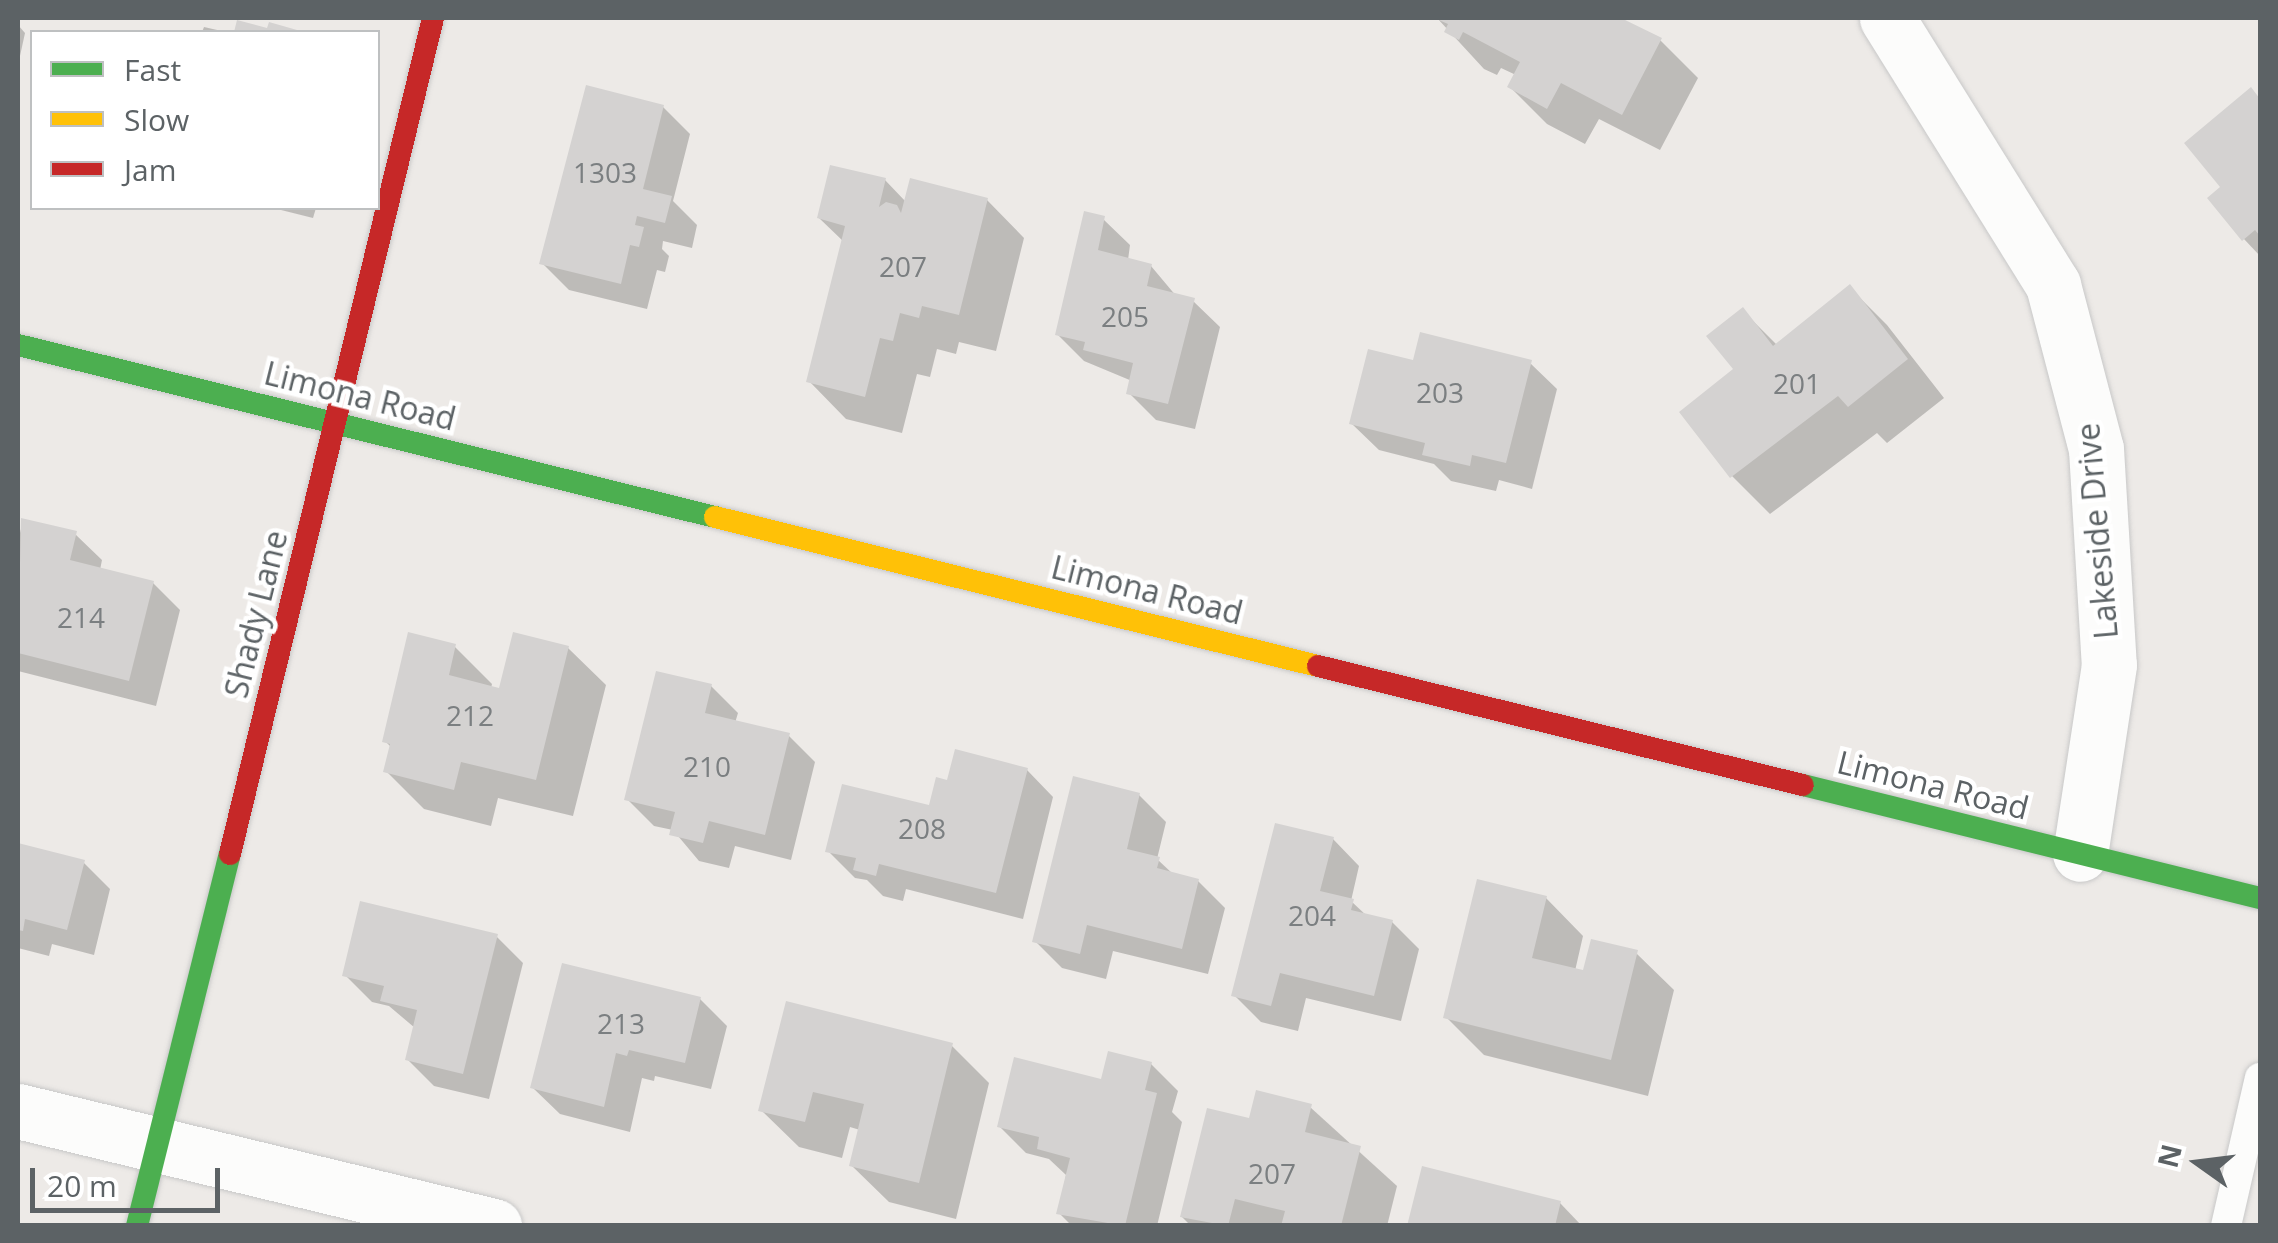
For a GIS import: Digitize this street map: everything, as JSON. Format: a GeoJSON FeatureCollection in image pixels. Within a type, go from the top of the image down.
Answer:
{"type":"FeatureCollection","features":[{"type":"Feature","properties":{"kind":"street","name":"Shady Lane"},"geometry":{"type":"LineString","coordinates":[[137,1226],[337,424],[433,18]]}},
{"type":"Feature","properties":{"kind":"street","name":"Lakeside Drive"},"geometry":{"type":"LineString","coordinates":[[1887,18],[2053,285],[2096,449],[2109,664],[2080,854]]}},
{"type":"Feature","properties":{"kind":"street","name":"Limona Road"},"geometry":{"type":"LineString","coordinates":[[18,346],[2260,898]]}},
{"type":"Feature","properties":{"kind":"street"},"geometry":{"type":"LineString","coordinates":[[18,1111],[494,1226]]}},
{"type":"Feature","properties":{"kind":"lane"},"geometry":{"type":"LineString","coordinates":[[2226,1226],[2256,1118],[2260,1078]]}},
{"type":"Feature","properties":{"kind":"building"},"geometry":{"type":"Polygon","coordinates":[[[1434,18],[1621,18],[1662,38],[1622,115],[1561,83],[1547,109],[1507,87],[1520,62],[1463,32],[1459,40],[1444,32],[1448,24],[1434,18]]]}},
{"type":"Feature","properties":{"kind":"building"},"geometry":{"type":"Polygon","coordinates":[[[237,20],[267,28],[269,22],[297,30],[234,30],[237,20]]]}},
{"type":"Feature","properties":{"kind":"building"},"geometry":{"type":"Polygon","coordinates":[[[586,85],[664,105],[643,189],[672,196],[665,223],[637,216],[635,225],[644,227],[639,247],[630,245],[621,284],[539,264],[586,85]]]}},
{"type":"Feature","properties":{"kind":"building"},"geometry":{"type":"Polygon","coordinates":[[[2251,87],[2260,99],[2260,236],[2255,230],[2242,241],[2207,198],[2220,187],[2184,143],[2251,87]]]}},
{"type":"Feature","properties":{"kind":"building"},"geometry":{"type":"Polygon","coordinates":[[[830,165],[886,178],[879,207],[886,202],[897,205],[901,213],[910,178],[988,198],[959,315],[922,306],[919,318],[900,313],[893,341],[880,338],[865,397],[806,382],[845,226],[817,218],[830,165]]]}},
{"type":"Feature","properties":{"kind":"building"},"geometry":{"type":"Polygon","coordinates":[[[1084,211],[1105,216],[1098,250],[1152,264],[1147,286],[1195,298],[1168,404],[1126,394],[1133,363],[1083,350],[1085,342],[1055,335],[1084,211]]]}},
{"type":"Feature","properties":{"kind":"building"},"geometry":{"type":"Polygon","coordinates":[[[1850,284],[1908,359],[1848,407],[1838,396],[1730,478],[1679,412],[1733,369],[1706,336],[1743,307],[1773,346],[1850,284]]]}},
{"type":"Feature","properties":{"kind":"building"},"geometry":{"type":"Polygon","coordinates":[[[1420,332],[1532,360],[1506,463],[1472,455],[1470,466],[1422,455],[1425,443],[1349,424],[1368,349],[1413,360],[1420,332]]]}},
{"type":"Feature","properties":{"kind":"building"},"geometry":{"type":"Polygon","coordinates":[[[21,518],[77,531],[70,560],[154,581],[129,681],[18,653],[21,518]]]}},
{"type":"Feature","properties":{"kind":"building"},"geometry":{"type":"Polygon","coordinates":[[[408,632],[456,644],[449,675],[499,688],[513,632],[569,646],[536,780],[461,762],[454,790],[383,772],[390,744],[382,742],[408,632]]]}},
{"type":"Feature","properties":{"kind":"building"},"geometry":{"type":"Polygon","coordinates":[[[656,671],[712,684],[705,713],[790,733],[765,835],[709,821],[703,843],[669,835],[675,812],[624,800],[656,671]]]}},
{"type":"Feature","properties":{"kind":"building"},"geometry":{"type":"Polygon","coordinates":[[[955,749],[1028,768],[996,893],[879,864],[876,876],[853,870],[856,858],[825,852],[842,784],[929,805],[936,777],[947,780],[955,749]]]}},
{"type":"Feature","properties":{"kind":"building"},"geometry":{"type":"Polygon","coordinates":[[[1073,776],[1140,793],[1127,849],[1160,857],[1157,868],[1199,879],[1182,949],[1087,925],[1080,954],[1032,942],[1073,776]]]}},
{"type":"Feature","properties":{"kind":"building"},"geometry":{"type":"Polygon","coordinates":[[[1275,823],[1334,837],[1320,891],[1354,899],[1351,910],[1393,920],[1374,996],[1280,973],[1271,1006],[1231,996],[1275,823]]]}},
{"type":"Feature","properties":{"kind":"building"},"geometry":{"type":"Polygon","coordinates":[[[18,843],[85,860],[67,930],[25,919],[23,931],[18,930],[18,843]]]}},
{"type":"Feature","properties":{"kind":"building"},"geometry":{"type":"Polygon","coordinates":[[[1477,879],[1547,896],[1532,958],[1583,970],[1591,939],[1638,950],[1611,1060],[1443,1018],[1477,879]]]}},
{"type":"Feature","properties":{"kind":"building"},"geometry":{"type":"Polygon","coordinates":[[[360,901],[498,934],[463,1074],[405,1060],[417,1010],[380,1001],[384,986],[342,976],[360,901]]]}},
{"type":"Feature","properties":{"kind":"building"},"geometry":{"type":"Polygon","coordinates":[[[562,963],[701,997],[685,1063],[629,1050],[627,1056],[616,1053],[604,1107],[530,1088],[562,963]]]}},
{"type":"Feature","properties":{"kind":"building"},"geometry":{"type":"Polygon","coordinates":[[[786,1001],[953,1043],[919,1183],[849,1166],[864,1104],[813,1092],[805,1122],[758,1111],[786,1001]]]}},
{"type":"Feature","properties":{"kind":"building"},"geometry":{"type":"Polygon","coordinates":[[[1108,1051],[1152,1062],[1145,1090],[1157,1093],[1125,1226],[1056,1214],[1070,1158],[1037,1149],[1039,1137],[997,1127],[1014,1057],[1101,1079],[1108,1051]]]}},
{"type":"Feature","properties":{"kind":"building"},"geometry":{"type":"Polygon","coordinates":[[[1256,1090],[1312,1104],[1305,1132],[1361,1146],[1341,1226],[1281,1226],[1285,1211],[1235,1199],[1228,1226],[1180,1217],[1207,1108],[1249,1118],[1256,1090]]]}},
{"type":"Feature","properties":{"kind":"building"},"geometry":{"type":"Polygon","coordinates":[[[1422,1166],[1561,1201],[1555,1226],[1407,1226],[1422,1166]]]}},
{"type":"Feature","properties":{"kind":"traffic: fast"},"geometry":{"type":"LineString","coordinates":[[18,345],[715,517]]}},
{"type":"Feature","properties":{"kind":"traffic: fast"},"geometry":{"type":"LineString","coordinates":[[1803,785],[2260,898]]}},
{"type":"Feature","properties":{"kind":"traffic: fast"},"geometry":{"type":"LineString","coordinates":[[137,1226],[230,854]]}},
{"type":"Feature","properties":{"kind":"traffic: slow"},"geometry":{"type":"LineString","coordinates":[[715,517],[1318,666]]}},
{"type":"Feature","properties":{"kind":"traffic: jam"},"geometry":{"type":"LineString","coordinates":[[230,854],[433,18]]}},
{"type":"Feature","properties":{"kind":"traffic: jam"},"geometry":{"type":"LineString","coordinates":[[1318,666],[1803,785]]}}]}
